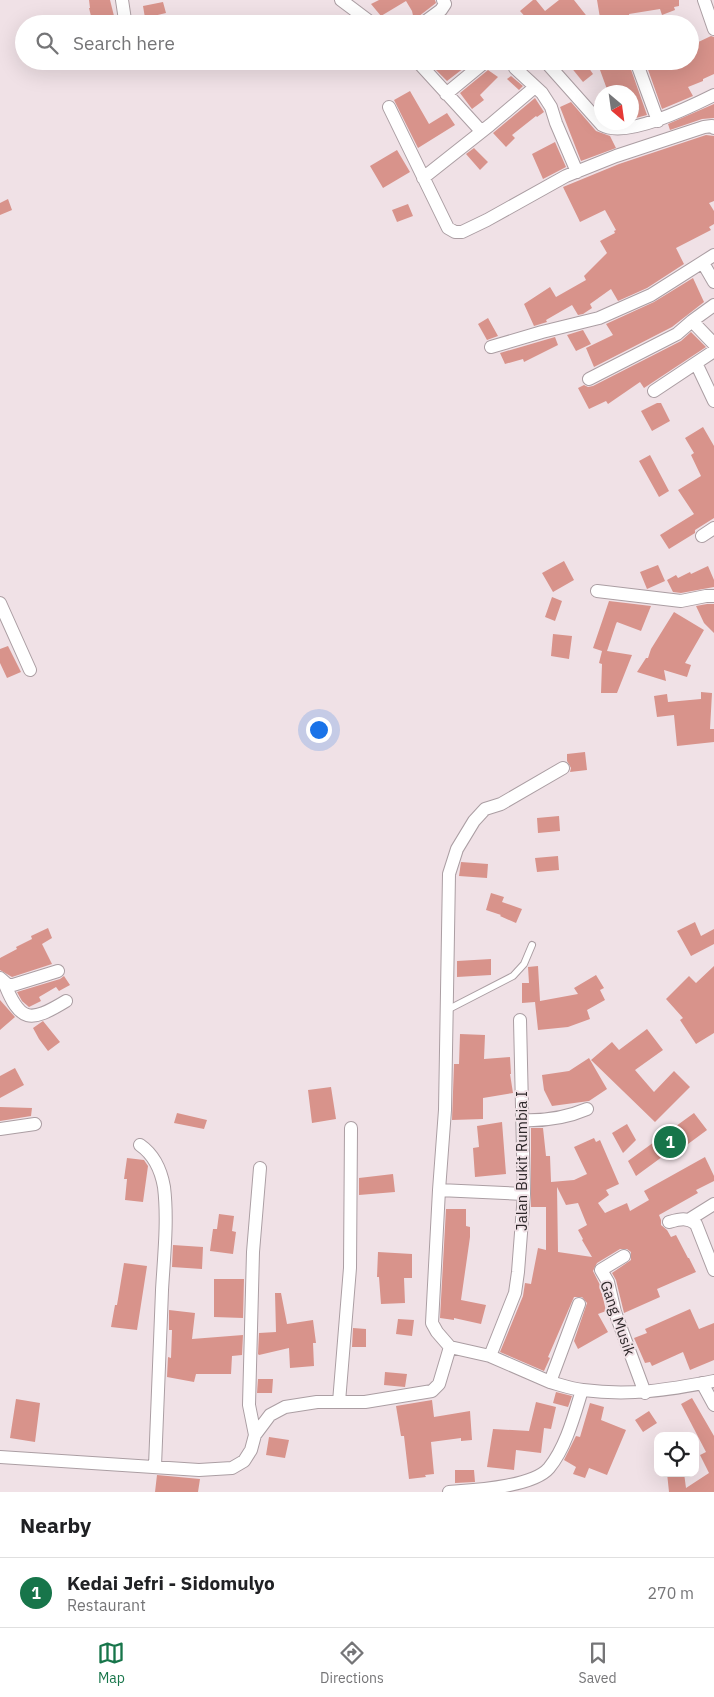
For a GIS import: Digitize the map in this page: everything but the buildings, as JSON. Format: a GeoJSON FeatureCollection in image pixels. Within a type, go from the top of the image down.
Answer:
{"type":"FeatureCollection","features":[{"type":"Feature","properties":{"kind":"street"},"geometry":{"type":"LineString","coordinates":[[122,0],[124,15]]}},
{"type":"Feature","properties":{"kind":"street"},"geometry":{"type":"LineString","coordinates":[[341,0],[361,15]]}},
{"type":"Feature","properties":{"kind":"street"},"geometry":{"type":"LineString","coordinates":[[434,15],[445,4],[443,0]]}},
{"type":"Feature","properties":{"kind":"street"},"geometry":{"type":"LineString","coordinates":[[704,0],[714,29]]}},
{"type":"Feature","properties":{"kind":"street"},"geometry":{"type":"LineString","coordinates":[[426,70],[481,131]]}},
{"type":"Feature","properties":{"kind":"street"},"geometry":{"type":"LineString","coordinates":[[446,94],[475,70]]}},
{"type":"Feature","properties":{"kind":"street"},"geometry":{"type":"LineString","coordinates":[[517,70],[542,93],[551,107],[576,172]]}},
{"type":"Feature","properties":{"kind":"street"},"geometry":{"type":"LineString","coordinates":[[553,70],[602,125],[616,130],[658,121],[714,95]]}},
{"type":"Feature","properties":{"kind":"street"},"geometry":{"type":"LineString","coordinates":[[639,70],[658,121]]}},
{"type":"Feature","properties":{"kind":"street"},"geometry":{"type":"LineString","coordinates":[[423,178],[535,87]]}},
{"type":"Feature","properties":{"kind":"street"},"geometry":{"type":"LineString","coordinates":[[389,107],[448,228],[455,232],[462,232],[576,172],[616,156],[695,130],[712,126],[714,128]]}},
{"type":"Feature","properties":{"kind":"street"},"geometry":{"type":"LineString","coordinates":[[491,347],[599,318],[651,295],[714,255]]}},
{"type":"Feature","properties":{"kind":"street"},"geometry":{"type":"LineString","coordinates":[[703,263],[714,282]]}},
{"type":"Feature","properties":{"kind":"street"},"geometry":{"type":"LineString","coordinates":[[589,378],[677,334],[714,305]]}},
{"type":"Feature","properties":{"kind":"street"},"geometry":{"type":"LineString","coordinates":[[692,321],[714,344]]}},
{"type":"Feature","properties":{"kind":"street"},"geometry":{"type":"LineString","coordinates":[[654,391],[714,351]]}},
{"type":"Feature","properties":{"kind":"street"},"geometry":{"type":"LineString","coordinates":[[696,364],[714,401]]}},
{"type":"Feature","properties":{"kind":"street"},"geometry":{"type":"LineString","coordinates":[[702,536],[714,528]]}},
{"type":"Feature","properties":{"kind":"street"},"geometry":{"type":"LineString","coordinates":[[597,591],[681,600],[714,596]]}},
{"type":"Feature","properties":{"kind":"street"},"geometry":{"type":"LineString","coordinates":[[0,603],[30,670]]}},
{"type":"Feature","properties":{"kind":"street"},"geometry":{"type":"LineString","coordinates":[[563,768],[501,804],[485,809],[474,821],[457,849],[449,874],[445,1110],[432,1323],[436,1332],[450,1347],[490,1356],[550,1382],[582,1390],[622,1393],[645,1393],[708,1382],[714,1404]]}},
{"type":"Feature","properties":{"kind":"street"},"geometry":{"type":"LineString","coordinates":[[2,980],[13,985],[58,971]]}},
{"type":"Feature","properties":{"kind":"street"},"geometry":{"type":"LineString","coordinates":[[2,980],[11,1000],[22,1014],[33,1017],[46,1013],[66,1001]]}},
{"type":"Feature","properties":{"kind":"street","name":"Jalan Bukit Rumbia I"},"geometry":{"type":"LineString","coordinates":[[490,1356],[515,1293],[518,1272],[524,1194],[520,1020]]}},
{"type":"Feature","properties":{"kind":"street"},"geometry":{"type":"LineString","coordinates":[[522,1120],[541,1120],[576,1114],[587,1109]]}},
{"type":"Feature","properties":{"kind":"street"},"geometry":{"type":"LineString","coordinates":[[0,1129],[34,1124]]}},
{"type":"Feature","properties":{"kind":"street"},"geometry":{"type":"LineString","coordinates":[[339,1402],[350,1268],[351,1128]]}},
{"type":"Feature","properties":{"kind":"street"},"geometry":{"type":"LineString","coordinates":[[140,1145],[148,1150],[156,1164],[161,1176],[164,1199],[155,1466]]}},
{"type":"Feature","properties":{"kind":"street"},"geometry":{"type":"LineString","coordinates":[[254,1435],[249,1405],[253,1252],[260,1168]]}},
{"type":"Feature","properties":{"kind":"street"},"geometry":{"type":"LineString","coordinates":[[439,1190],[524,1194]]}},
{"type":"Feature","properties":{"kind":"street"},"geometry":{"type":"LineString","coordinates":[[690,1219],[714,1204]]}},
{"type":"Feature","properties":{"kind":"street"},"geometry":{"type":"LineString","coordinates":[[669,1222],[683,1218],[690,1219],[696,1224],[714,1270]]}},
{"type":"Feature","properties":{"kind":"street","name":"Gang Musik"},"geometry":{"type":"LineString","coordinates":[[624,1256],[601,1270],[608,1282],[615,1312],[645,1393]]}},
{"type":"Feature","properties":{"kind":"street"},"geometry":{"type":"LineString","coordinates":[[550,1382],[579,1304]]}},
{"type":"Feature","properties":{"kind":"street"},"geometry":{"type":"LineString","coordinates":[[0,1457],[198,1470],[232,1468],[244,1461],[250,1450],[254,1435],[270,1415],[285,1407],[317,1402],[365,1402],[432,1391],[440,1384],[450,1347]]}},
{"type":"Feature","properties":{"kind":"street"},"geometry":{"type":"LineString","coordinates":[[449,1492],[492,1488],[533,1478],[548,1469],[563,1443],[582,1390]]}},
{"type":"Feature","properties":{"kind":"lane"},"geometry":{"type":"LineString","coordinates":[[446,1010],[514,976],[524,964],[532,945]]}},
{"type":"Feature","properties":{"kind":"place","name":"Kedai Jefri - Sidomulyo"},"geometry":{"type":"Point","coordinates":[670,1142]}}]}
